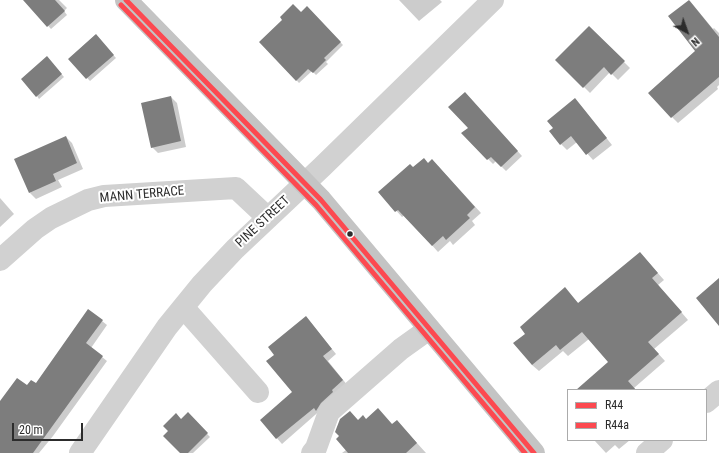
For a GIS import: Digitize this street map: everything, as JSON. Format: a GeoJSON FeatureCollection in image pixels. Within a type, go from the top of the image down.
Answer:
{"type":"FeatureCollection","features":[{"type":"Feature","properties":{"kind":"main road"},"geometry":{"type":"LineString","coordinates":[[126,0],[305,183],[534,453]]}},
{"type":"Feature","properties":{"kind":"street","name":"PINE STREET"},"geometry":{"type":"LineString","coordinates":[[80,453],[167,327],[235,249],[493,0]]}},
{"type":"Feature","properties":{"kind":"street","name":"MANN TERRACE"},"geometry":{"type":"LineString","coordinates":[[0,260],[51,218],[88,200],[104,196],[236,188],[268,218]]}},
{"type":"Feature","properties":{"kind":"street"},"geometry":{"type":"LineString","coordinates":[[184,308],[258,392]]}},
{"type":"Feature","properties":{"kind":"street"},"geometry":{"type":"LineString","coordinates":[[312,453],[316,448],[329,412],[401,348],[429,329]]}},
{"type":"Feature","properties":{"kind":"street"},"geometry":{"type":"LineString","coordinates":[[707,401],[719,391]]}},
{"type":"Feature","properties":{"kind":"street"},"geometry":{"type":"LineString","coordinates":[[647,453],[661,441]]}},
{"type":"Feature","properties":{"kind":"building"},"geometry":{"type":"Polygon","coordinates":[[[23,0],[55,0],[65,11],[47,27],[23,0]]]}},
{"type":"Feature","properties":{"kind":"building"},"geometry":{"type":"Polygon","coordinates":[[[689,0],[719,37],[719,77],[671,118],[648,93],[695,51],[668,16],[689,0]]]}},
{"type":"Feature","properties":{"kind":"building"},"geometry":{"type":"Polygon","coordinates":[[[293,4],[301,12],[307,6],[341,42],[324,58],[326,60],[313,73],[308,69],[296,81],[259,42],[282,20],[280,17],[293,4]]]}},
{"type":"Feature","properties":{"kind":"building"},"geometry":{"type":"Polygon","coordinates":[[[589,26],[625,61],[611,75],[604,67],[583,88],[555,60],[589,26]]]}},
{"type":"Feature","properties":{"kind":"building"},"geometry":{"type":"Polygon","coordinates":[[[96,34],[114,55],[86,79],[68,59],[96,34]]]}},
{"type":"Feature","properties":{"kind":"building"},"geometry":{"type":"Polygon","coordinates":[[[47,56],[62,74],[36,97],[21,79],[47,56]]]}},
{"type":"Feature","properties":{"kind":"building"},"geometry":{"type":"Polygon","coordinates":[[[465,92],[518,151],[501,167],[491,157],[487,160],[461,133],[468,128],[448,107],[465,92]]]}},
{"type":"Feature","properties":{"kind":"building"},"geometry":{"type":"Polygon","coordinates":[[[171,96],[181,141],[151,148],[141,103],[171,96]]]}},
{"type":"Feature","properties":{"kind":"building"},"geometry":{"type":"Polygon","coordinates":[[[575,98],[607,138],[586,155],[571,136],[560,145],[549,131],[553,128],[547,121],[575,98]]]}},
{"type":"Feature","properties":{"kind":"building"},"geometry":{"type":"Polygon","coordinates":[[[66,136],[77,163],[53,174],[56,181],[29,193],[14,159],[66,136]]]}},
{"type":"Feature","properties":{"kind":"building"},"geometry":{"type":"Polygon","coordinates":[[[424,158],[428,163],[432,159],[475,207],[467,215],[470,218],[446,240],[443,236],[432,246],[398,210],[395,212],[378,192],[410,164],[413,167],[424,158]]]}},
{"type":"Feature","properties":{"kind":"building"},"geometry":{"type":"Polygon","coordinates":[[[640,252],[658,273],[652,278],[682,312],[648,342],[659,354],[628,381],[635,389],[577,389],[608,362],[582,332],[560,350],[556,345],[532,365],[513,343],[525,334],[520,327],[565,287],[578,303],[640,252]]]}},
{"type":"Feature","properties":{"kind":"building"},"geometry":{"type":"Polygon","coordinates":[[[719,278],[719,326],[696,298],[719,278]]]}},
{"type":"Feature","properties":{"kind":"building"},"geometry":{"type":"Polygon","coordinates":[[[88,309],[103,320],[86,343],[103,356],[33,453],[0,453],[0,401],[17,378],[27,385],[31,380],[36,383],[88,309]]]}},
{"type":"Feature","properties":{"kind":"building"},"geometry":{"type":"Polygon","coordinates":[[[306,316],[332,349],[323,356],[343,380],[332,390],[333,392],[321,403],[316,411],[314,408],[276,439],[260,420],[292,392],[266,361],[274,355],[268,347],[306,316]]]}},
{"type":"Feature","properties":{"kind":"building"},"geometry":{"type":"Polygon","coordinates":[[[378,408],[392,424],[397,420],[417,443],[406,453],[348,453],[336,439],[339,436],[335,432],[340,419],[350,411],[358,420],[363,415],[366,419],[378,408]]]}},
{"type":"Feature","properties":{"kind":"building"},"geometry":{"type":"Polygon","coordinates":[[[188,412],[208,433],[188,453],[180,453],[163,436],[168,431],[163,426],[176,413],[181,419],[188,412]]]}},
{"type":"Feature","properties":{"kind":"transit line","name":"R44"},"geometry":{"type":"LineString","coordinates":[[126,0],[321,200],[534,453]]}},
{"type":"Feature","properties":{"kind":"transit line","name":"R44a"},"geometry":{"type":"LineString","coordinates":[[121,5],[316,205],[525,453]]}}]}
